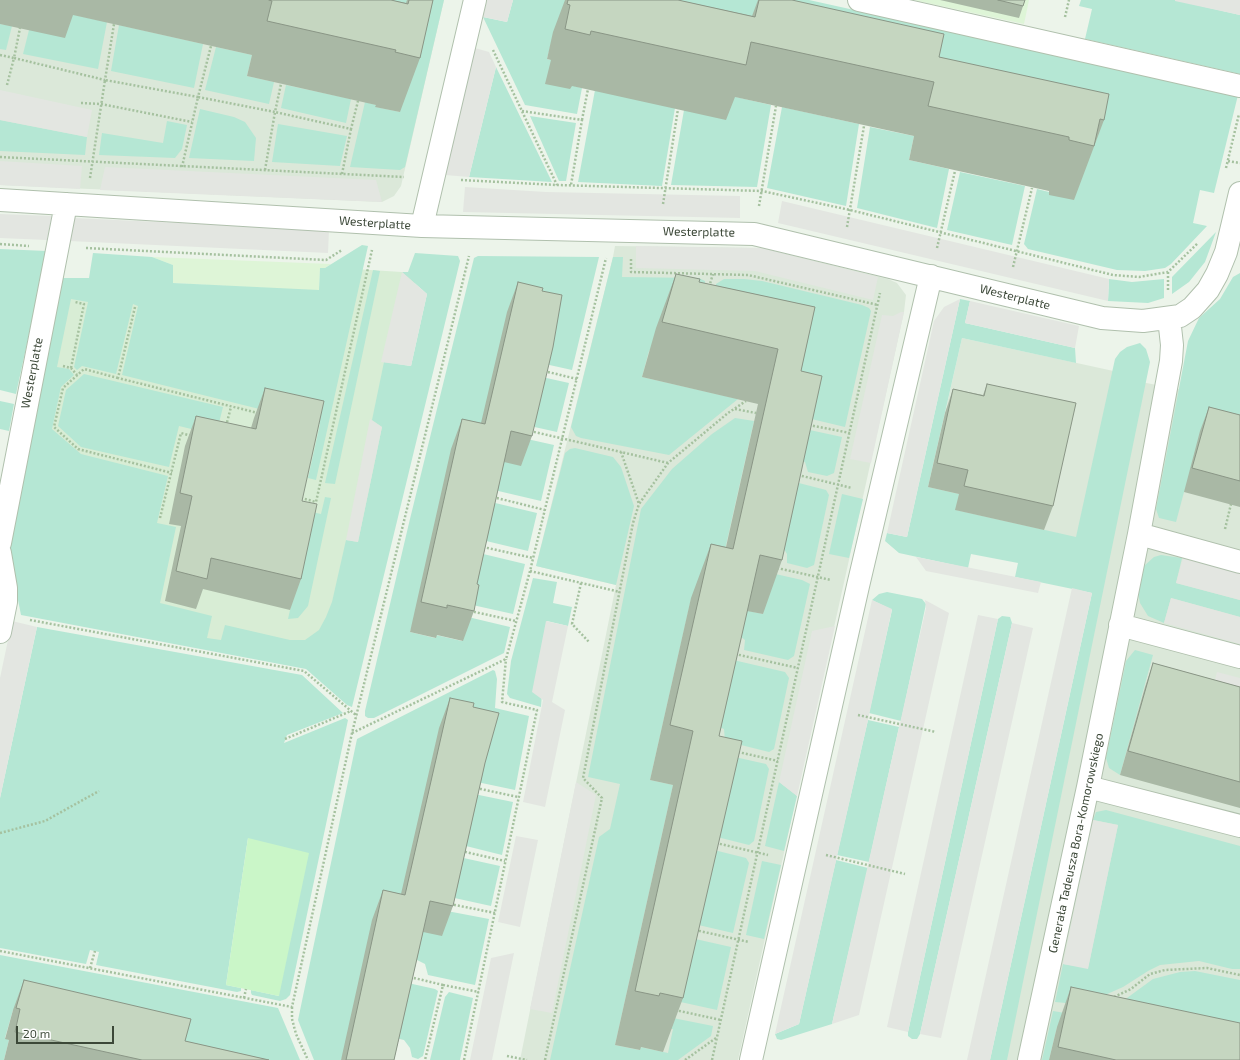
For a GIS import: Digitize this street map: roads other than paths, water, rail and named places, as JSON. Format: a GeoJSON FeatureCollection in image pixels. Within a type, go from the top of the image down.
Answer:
{"type":"FeatureCollection","features":[{"type":"Feature","properties":{"kind":"street"},"geometry":{"type":"LineString","coordinates":[[422,226],[475,0]]}},
{"type":"Feature","properties":{"kind":"street"},"geometry":{"type":"LineString","coordinates":[[859,0],[1240,86]]}},
{"type":"Feature","properties":{"kind":"street","name":"Westerplatte"},"geometry":{"type":"LineString","coordinates":[[0,200],[422,226],[754,234],[1102,318],[1143,321],[1180,316],[1192,308],[1208,290],[1217,274],[1226,252],[1240,193]]}},
{"type":"Feature","properties":{"kind":"street","name":"Westerplatte"},"geometry":{"type":"LineString","coordinates":[[0,543],[57,247],[76,205]]}},
{"type":"Feature","properties":{"kind":"street"},"geometry":{"type":"LineString","coordinates":[[751,1060],[879,494],[931,276]]}},
{"type":"Feature","properties":{"kind":"street","name":"Generała Tadeusza Bora-Komorowskiego"},"geometry":{"type":"LineString","coordinates":[[1029,1060],[1088,787],[1171,361],[1172,345],[1169,318]]}},
{"type":"Feature","properties":{"kind":"street"},"geometry":{"type":"LineString","coordinates":[[1138,534],[1240,562]]}},
{"type":"Feature","properties":{"kind":"street"},"geometry":{"type":"LineString","coordinates":[[0,553],[6,588],[2,624]]}},
{"type":"Feature","properties":{"kind":"street"},"geometry":{"type":"LineString","coordinates":[[1120,625],[1240,657]]}},
{"type":"Feature","properties":{"kind":"street"},"geometry":{"type":"LineString","coordinates":[[1088,787],[1240,826]]}}]}
